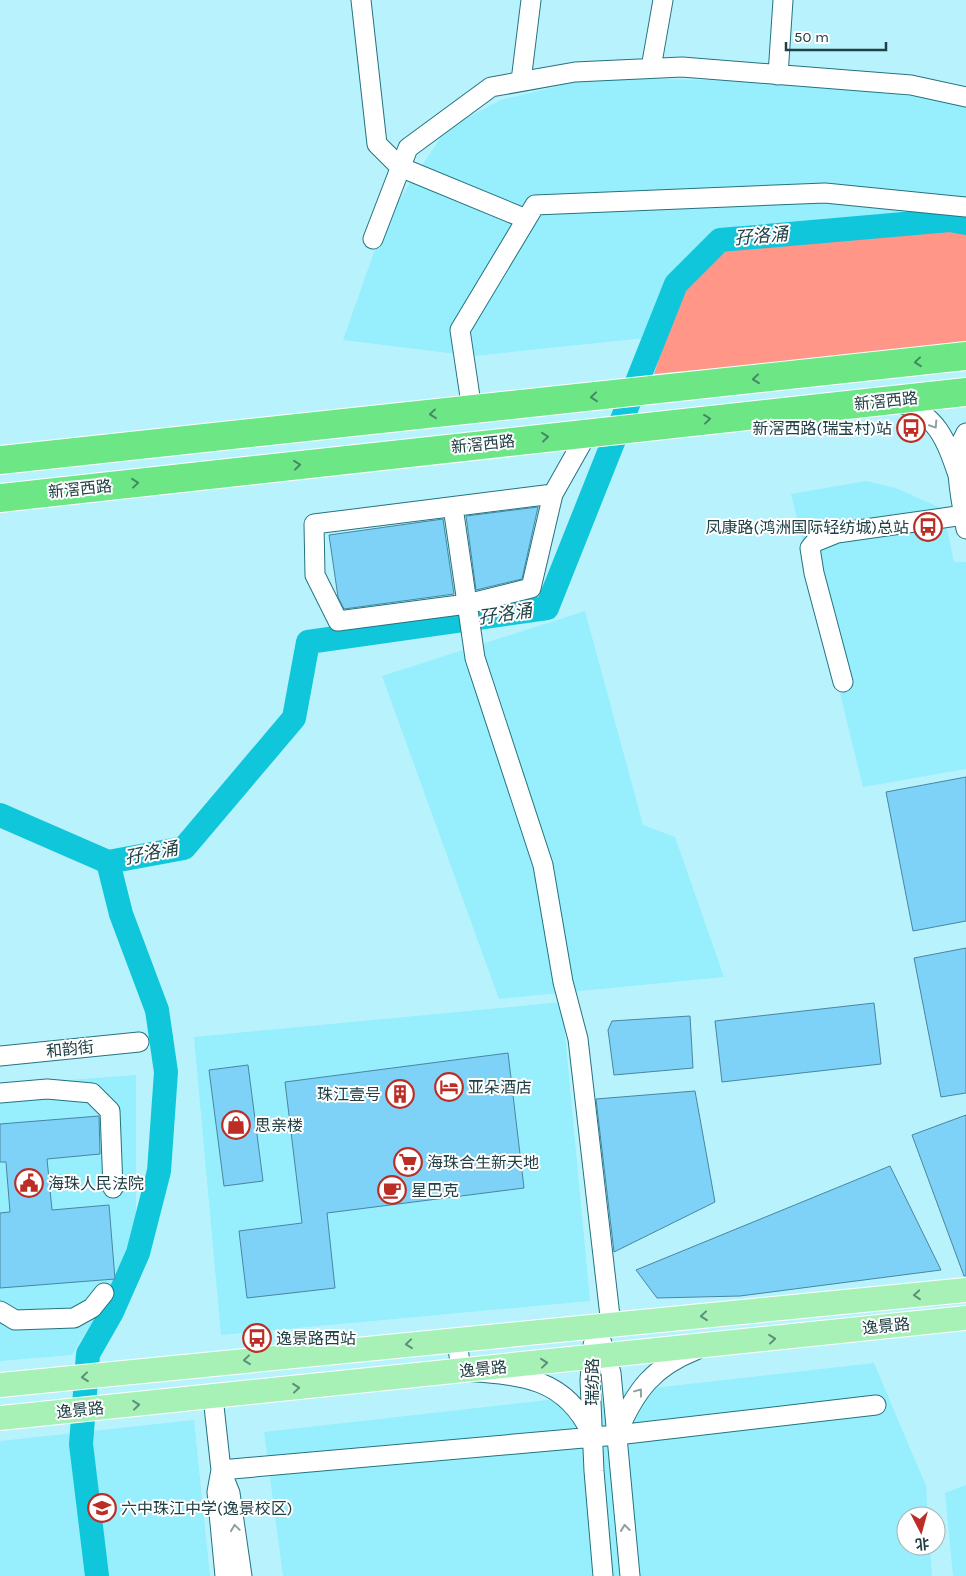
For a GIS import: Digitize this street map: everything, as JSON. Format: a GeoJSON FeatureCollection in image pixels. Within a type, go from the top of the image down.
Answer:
{"type":"FeatureCollection","features":[{"type":"Feature","properties":{"kind":"highway"},"geometry":{"type":"LineString","coordinates":[[0,460],[966,356]]}},
{"type":"Feature","properties":{"kind":"highway","name":"新滘西路"},"geometry":{"type":"LineString","coordinates":[[0,498],[966,392]]}},
{"type":"Feature","properties":{"kind":"main road","name":"逸景路"},"geometry":{"type":"LineString","coordinates":[[0,1385],[966,1290]]}},
{"type":"Feature","properties":{"kind":"main road","name":"逸景路"},"geometry":{"type":"LineString","coordinates":[[0,1418],[966,1318]]}},
{"type":"Feature","properties":{"kind":"street"},"geometry":{"type":"LineString","coordinates":[[361,0],[377,144],[400,167],[526,219]]}},
{"type":"Feature","properties":{"kind":"street"},"geometry":{"type":"LineString","coordinates":[[521,81],[531,0]]}},
{"type":"Feature","properties":{"kind":"street"},"geometry":{"type":"LineString","coordinates":[[651,68],[663,0]]}},
{"type":"Feature","properties":{"kind":"street"},"geometry":{"type":"LineString","coordinates":[[778,75],[784,0]]}},
{"type":"Feature","properties":{"kind":"street"},"geometry":{"type":"LineString","coordinates":[[373,238],[408,148],[491,87],[575,72],[682,67],[911,85],[966,97]]}},
{"type":"Feature","properties":{"kind":"street"},"geometry":{"type":"LineString","coordinates":[[472,410],[460,330],[535,205],[825,193],[966,207]]}},
{"type":"Feature","properties":{"kind":"street"},"geometry":{"type":"LineString","coordinates":[[894,400],[922,411],[931,420],[949,450],[959,478]]}},
{"type":"Feature","properties":{"kind":"street"},"geometry":{"type":"LineString","coordinates":[[553,494],[314,524],[315,575],[338,622],[467,604],[531,588],[553,494],[588,432]]}},
{"type":"Feature","properties":{"kind":"street"},"geometry":{"type":"LineString","coordinates":[[843,682],[814,573],[810,548],[823,537],[836,533],[965,522],[959,478],[960,453],[966,432]]}},
{"type":"Feature","properties":{"kind":"street","name":"瑞纺路"},"geometry":{"type":"LineString","coordinates":[[453,507],[475,658],[543,866],[563,982],[578,1039],[604,1326],[599,1357],[593,1437],[603,1576]]}},
{"type":"Feature","properties":{"kind":"street","name":"和韵街"},"geometry":{"type":"LineString","coordinates":[[0,1056],[139,1042]]}},
{"type":"Feature","properties":{"kind":"street"},"geometry":{"type":"LineString","coordinates":[[0,1093],[47,1089],[92,1094],[110,1111],[113,1188]]}},
{"type":"Feature","properties":{"kind":"street"},"geometry":{"type":"LineString","coordinates":[[0,1311],[15,1320],[74,1318],[92,1308],[104,1293]]}},
{"type":"Feature","properties":{"kind":"street"},"geometry":{"type":"LineString","coordinates":[[740,1312],[743,1342]]}},
{"type":"Feature","properties":{"kind":"street"},"geometry":{"type":"LineString","coordinates":[[457,1340],[461,1371],[513,1375],[536,1381],[560,1393],[582,1414],[593,1437]]}},
{"type":"Feature","properties":{"kind":"street"},"geometry":{"type":"LineString","coordinates":[[617,1435],[637,1392],[647,1381],[667,1364],[706,1346]]}},
{"type":"Feature","properties":{"kind":"street"},"geometry":{"type":"LineString","coordinates":[[599,1357],[611,1373],[630,1576]]}},
{"type":"Feature","properties":{"kind":"street"},"geometry":{"type":"LineString","coordinates":[[213,1397],[221,1470],[230,1493],[242,1576]]}},
{"type":"Feature","properties":{"kind":"street"},"geometry":{"type":"LineString","coordinates":[[221,1470],[617,1435],[876,1405]]}},
{"type":"Feature","properties":{"kind":"street"},"geometry":{"type":"LineString","coordinates":[[221,1470],[217,1492],[225,1576]]}},
{"type":"Feature","properties":{"kind":"shaded area"},"geometry":{"type":"Polygon","coordinates":[[[596,77],[775,82],[966,102],[966,215],[833,218],[738,226],[676,273],[645,338],[473,356],[343,340],[385,221],[447,128],[501,100],[596,77]]]}},
{"type":"Feature","properties":{"kind":"shaded area"},"geometry":{"type":"Polygon","coordinates":[[[945,228],[966,229],[966,345],[654,374],[683,286],[728,247],[945,228]]]}},
{"type":"Feature","properties":{"kind":"shaded area"},"geometry":{"type":"Polygon","coordinates":[[[866,481],[896,488],[943,509],[954,562],[966,562],[966,769],[863,787],[791,494],[866,481]]]}},
{"type":"Feature","properties":{"kind":"shaded area"},"geometry":{"type":"Polygon","coordinates":[[[585,611],[643,825],[675,837],[724,977],[499,999],[382,676],[585,611]]]}},
{"type":"Feature","properties":{"kind":"shaded area"},"geometry":{"type":"Polygon","coordinates":[[[562,1002],[590,1301],[221,1335],[194,1037],[562,1002]]]}},
{"type":"Feature","properties":{"kind":"shaded area"},"geometry":{"type":"Polygon","coordinates":[[[136,1075],[136,1216],[119,1277],[72,1355],[0,1361],[0,1085],[136,1075]]]}},
{"type":"Feature","properties":{"kind":"shaded area"},"geometry":{"type":"Polygon","coordinates":[[[874,1363],[926,1486],[927,1506],[896,1506],[896,1556],[931,1556],[932,1576],[283,1576],[264,1432],[874,1363]]]}},
{"type":"Feature","properties":{"kind":"shaded area","name":"六中珠江中学(逸景校区)"},"geometry":{"type":"Polygon","coordinates":[[[194,1420],[210,1576],[0,1576],[0,1441],[194,1420]]]}},
{"type":"Feature","properties":{"kind":"shaded area"},"geometry":{"type":"Polygon","coordinates":[[[966,1485],[966,1576],[953,1576],[945,1493],[966,1485]]]}},
{"type":"Feature","properties":{"kind":"building"},"geometry":{"type":"Polygon","coordinates":[[[538,507],[522,579],[476,590],[466,516],[538,507]]]}},
{"type":"Feature","properties":{"kind":"building"},"geometry":{"type":"Polygon","coordinates":[[[443,519],[454,594],[344,609],[338,597],[329,535],[443,519]]]}},
{"type":"Feature","properties":{"kind":"building"},"geometry":{"type":"Polygon","coordinates":[[[966,777],[966,921],[913,931],[886,792],[966,777]]]}},
{"type":"Feature","properties":{"kind":"building"},"geometry":{"type":"Polygon","coordinates":[[[966,948],[966,1093],[941,1097],[914,958],[966,948]]]}},
{"type":"Feature","properties":{"kind":"building"},"geometry":{"type":"Polygon","coordinates":[[[874,1003],[881,1064],[722,1082],[715,1021],[874,1003]]]}},
{"type":"Feature","properties":{"kind":"building"},"geometry":{"type":"Polygon","coordinates":[[[690,1016],[693,1068],[614,1075],[608,1030],[612,1021],[690,1016]]]}},
{"type":"Feature","properties":{"kind":"building"},"geometry":{"type":"Polygon","coordinates":[[[508,1053],[524,1188],[327,1213],[335,1288],[247,1298],[239,1231],[302,1223],[285,1082],[508,1053]]]}},
{"type":"Feature","properties":{"kind":"building","name":"思亲楼"},"geometry":{"type":"Polygon","coordinates":[[[248,1065],[263,1181],[224,1186],[209,1070],[248,1065]]]}},
{"type":"Feature","properties":{"kind":"building"},"geometry":{"type":"Polygon","coordinates":[[[695,1091],[715,1202],[614,1252],[596,1099],[695,1091]]]}},
{"type":"Feature","properties":{"kind":"building"},"geometry":{"type":"Polygon","coordinates":[[[966,1115],[966,1276],[964,1276],[912,1135],[966,1115]]]}},
{"type":"Feature","properties":{"kind":"building","name":"海珠人民法院"},"geometry":{"type":"Polygon","coordinates":[[[99,1116],[100,1154],[47,1159],[52,1210],[109,1205],[115,1279],[0,1288],[0,1213],[10,1212],[6,1162],[0,1162],[0,1124],[99,1116]]]}},
{"type":"Feature","properties":{"kind":"building"},"geometry":{"type":"Polygon","coordinates":[[[890,1166],[941,1270],[740,1296],[657,1298],[636,1270],[890,1166]]]}},
{"type":"Feature","properties":{"kind":"waterway","name":"孖洛涌"},"geometry":{"type":"LineString","coordinates":[[0,815],[108,862],[184,848],[294,718],[308,642],[547,608],[676,284],[720,240],[950,220],[966,223]]}},
{"type":"Feature","properties":{"kind":"waterway"},"geometry":{"type":"LineString","coordinates":[[97,1576],[81,1444],[88,1354],[112,1312],[138,1253],[159,1171],[166,1072],[157,1010],[121,914],[108,862]]}},
{"type":"Feature","properties":{"kind":"place","name":"新滘西路(瑞宝村)站"},"geometry":{"type":"Point","coordinates":[911,428]}},
{"type":"Feature","properties":{"kind":"place","name":"凤康路(鸿洲国际轻纺城)总站"},"geometry":{"type":"Point","coordinates":[928,527]}},
{"type":"Feature","properties":{"kind":"place","name":"亚朵酒店"},"geometry":{"type":"Point","coordinates":[449,1087]}},
{"type":"Feature","properties":{"kind":"place","name":"珠江壹号"},"geometry":{"type":"Point","coordinates":[400,1094]}},
{"type":"Feature","properties":{"kind":"place","name":"思亲楼"},"geometry":{"type":"Point","coordinates":[236,1125]}},
{"type":"Feature","properties":{"kind":"place","name":"海珠合生新天地"},"geometry":{"type":"Point","coordinates":[408,1162]}},
{"type":"Feature","properties":{"kind":"place","name":"海珠人民法院"},"geometry":{"type":"Point","coordinates":[29,1183]}},
{"type":"Feature","properties":{"kind":"place","name":"星巴克"},"geometry":{"type":"Point","coordinates":[392,1190]}},
{"type":"Feature","properties":{"kind":"place","name":"逸景路西站"},"geometry":{"type":"Point","coordinates":[257,1338]}},
{"type":"Feature","properties":{"kind":"place","name":"六中珠江中学(逸景校区)"},"geometry":{"type":"Point","coordinates":[102,1508]}}]}
